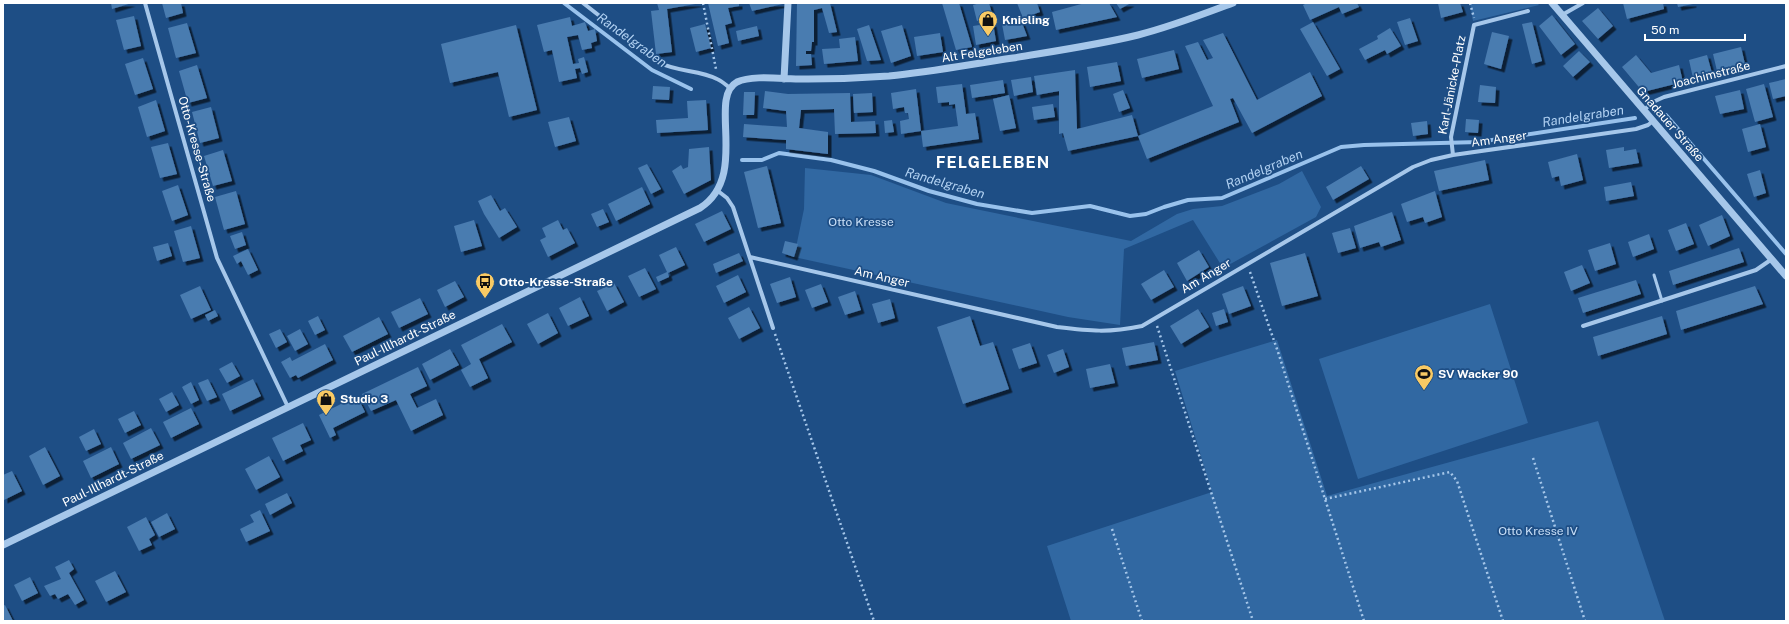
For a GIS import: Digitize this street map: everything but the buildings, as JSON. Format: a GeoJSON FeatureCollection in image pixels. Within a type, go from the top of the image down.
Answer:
{"type":"FeatureCollection","features":[{"type":"Feature","properties":{"kind":"street","name":"Otto-Kresse-Straße"},"geometry":{"type":"LineString","coordinates":[[145,3],[216,258],[288,407]]}},
{"type":"Feature","properties":{"kind":"street"},"geometry":{"type":"LineString","coordinates":[[583,3],[660,63],[672,69],[709,75],[718,79],[730,88]]}},
{"type":"Feature","properties":{"kind":"street"},"geometry":{"type":"LineString","coordinates":[[784,79],[788,3]]}},
{"type":"Feature","properties":{"kind":"street","name":"Alt Felgeleben"},"geometry":{"type":"LineString","coordinates":[[730,88],[738,82],[749,79],[903,75],[1064,49],[1160,29],[1233,3]]}},
{"type":"Feature","properties":{"kind":"street","name":"Gnadauer Straße"},"geometry":{"type":"LineString","coordinates":[[1552,3],[1786,276]]}},
{"type":"Feature","properties":{"kind":"street"},"geometry":{"type":"LineString","coordinates":[[1562,15],[1583,3]]}},
{"type":"Feature","properties":{"kind":"street","name":"Karl-Jänicke-Platz"},"geometry":{"type":"LineString","coordinates":[[1453,156],[1451,137],[1474,25],[1528,11]]}},
{"type":"Feature","properties":{"kind":"street","name":"Joachimstraße"},"geometry":{"type":"LineString","coordinates":[[1644,110],[1653,102],[1664,97],[1786,66]]}},
{"type":"Feature","properties":{"kind":"street","name":"Paul-Illhardt-Straße"},"geometry":{"type":"LineString","coordinates":[[3,545],[708,203],[718,191],[722,182],[725,168],[726,106],[730,88]]}},
{"type":"Feature","properties":{"kind":"street","name":"Am Anger"},"geometry":{"type":"LineString","coordinates":[[750,257],[1056,327],[1092,332],[1116,332],[1142,326],[1413,167],[1431,160],[1453,156],[1636,129],[1648,125],[1653,121]]}},
{"type":"Feature","properties":{"kind":"street"},"geometry":{"type":"LineString","coordinates":[[718,191],[734,206],[772,328]]}},
{"type":"Feature","properties":{"kind":"street"},"geometry":{"type":"LineString","coordinates":[[1583,326],[1756,270],[1772,260]]}},
{"type":"Feature","properties":{"kind":"lane"},"geometry":{"type":"LineString","coordinates":[[1654,275],[1662,301]]}},
{"type":"Feature","properties":{"kind":"path"},"geometry":{"type":"LineString","coordinates":[[703,3],[718,79]]}},
{"type":"Feature","properties":{"kind":"path"},"geometry":{"type":"LineString","coordinates":[[1470,3],[1474,25]]}},
{"type":"Feature","properties":{"kind":"path"},"geometry":{"type":"LineString","coordinates":[[1247,264],[1278,352],[1364,621]]}},
{"type":"Feature","properties":{"kind":"path"},"geometry":{"type":"LineString","coordinates":[[1155,318],[1253,621]]}},
{"type":"Feature","properties":{"kind":"path"},"geometry":{"type":"LineString","coordinates":[[772,328],[874,621]]}},
{"type":"Feature","properties":{"kind":"path"},"geometry":{"type":"LineString","coordinates":[[1533,458],[1585,621]]}},
{"type":"Feature","properties":{"kind":"path"},"geometry":{"type":"LineString","coordinates":[[1325,499],[1450,472],[1458,481],[1503,621]]}},
{"type":"Feature","properties":{"kind":"path"},"geometry":{"type":"LineString","coordinates":[[1112,529],[1142,621]]}},
{"type":"Feature","properties":{"kind":"green space"},"geometry":{"type":"Polygon","coordinates":[[[1470,3],[1537,3],[1539,5],[1473,21],[1470,3]]]}},
{"type":"Feature","properties":{"kind":"green space","name":"Otto Kresse"},"geometry":{"type":"Polygon","coordinates":[[[805,168],[871,175],[946,203],[1131,241],[1177,214],[1193,209],[1222,206],[1279,184],[1302,171],[1321,207],[1316,217],[1223,268],[1193,220],[1124,249],[1120,325],[1068,317],[794,257],[804,209],[805,168]]]}},
{"type":"Feature","properties":{"kind":"green space","name":"SV Wacker 90"},"geometry":{"type":"Polygon","coordinates":[[[1490,304],[1528,423],[1358,479],[1319,359],[1490,304]]]}},
{"type":"Feature","properties":{"kind":"green space","name":"Otto Kresse IV"},"geometry":{"type":"Polygon","coordinates":[[[1277,340],[1327,496],[1598,421],[1665,621],[1071,621],[1047,546],[1212,492],[1175,371],[1277,340]]]}},
{"type":"Feature","properties":{"kind":"waterway","name":"Randelgraben"},"geometry":{"type":"LineString","coordinates":[[564,3],[652,70],[691,89]]}},
{"type":"Feature","properties":{"kind":"waterway","name":"Randelgraben"},"geometry":{"type":"LineString","coordinates":[[1666,115],[1786,254]]}},
{"type":"Feature","properties":{"kind":"waterway","name":"Randelgraben"},"geometry":{"type":"LineString","coordinates":[[742,160],[762,160],[779,153],[831,160],[874,171],[929,191],[977,204],[1032,213],[1090,206],[1130,216],[1146,214],[1188,200],[1222,198],[1341,147],[1479,142],[1635,118]]}},
{"type":"Feature","properties":{"kind":"place","name":"Knieling"},"geometry":{"type":"Point","coordinates":[988,37]}},
{"type":"Feature","properties":{"kind":"place","name":"Otto-Kresse-Straße"},"geometry":{"type":"Point","coordinates":[485,299]}},
{"type":"Feature","properties":{"kind":"place","name":"SV Wacker 90"},"geometry":{"type":"Point","coordinates":[1424,391]}},
{"type":"Feature","properties":{"kind":"place","name":"Studio 3"},"geometry":{"type":"Point","coordinates":[326,416]}},
{"type":"Feature","properties":{"kind":"district","name":"FELGELEBEN"},"geometry":{"type":"Point","coordinates":[993,162]}}]}
